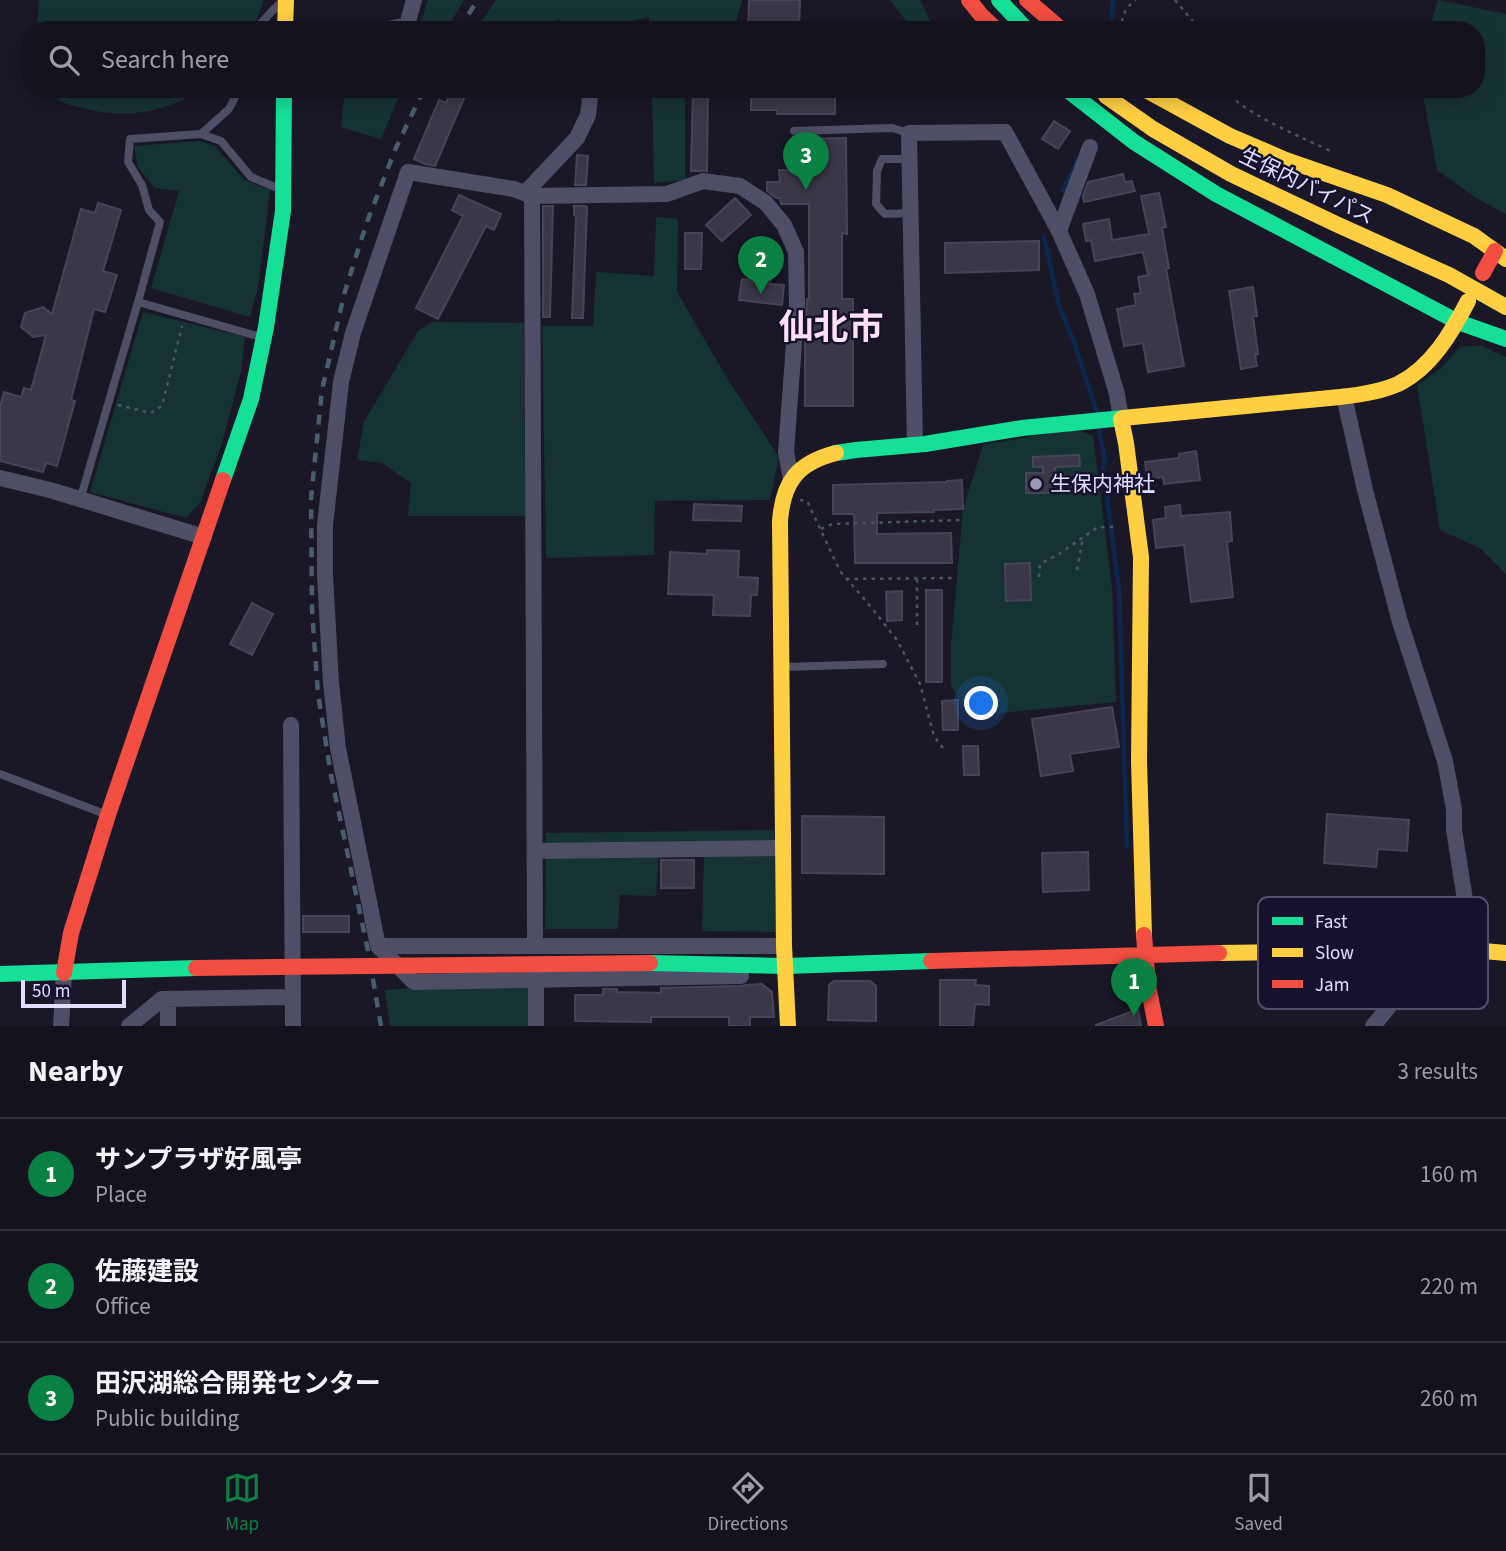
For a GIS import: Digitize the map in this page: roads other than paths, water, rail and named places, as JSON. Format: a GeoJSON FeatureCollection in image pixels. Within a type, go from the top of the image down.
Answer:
{"type":"FeatureCollection","features":[{"type":"Feature","properties":{"kind":"main road"},"geometry":{"type":"LineString","coordinates":[[285,0],[285,21]]}},
{"type":"Feature","properties":{"kind":"main road"},"geometry":{"type":"LineString","coordinates":[[969,0],[987,21]]}},
{"type":"Feature","properties":{"kind":"main road"},"geometry":{"type":"LineString","coordinates":[[999,0],[1018,21]]}},
{"type":"Feature","properties":{"kind":"main road"},"geometry":{"type":"LineString","coordinates":[[1027,0],[1052,21]]}},
{"type":"Feature","properties":{"kind":"main road"},"geometry":{"type":"LineString","coordinates":[[64,973],[71,933],[108,815],[251,399],[264,337],[283,211],[284,98]]}},
{"type":"Feature","properties":{"kind":"main road"},"geometry":{"type":"LineString","coordinates":[[1078,98],[1134,142],[1216,194],[1458,321],[1506,339]]}},
{"type":"Feature","properties":{"kind":"main road","name":"生保内バイパス"},"geometry":{"type":"LineString","coordinates":[[1110,98],[1153,129],[1231,174],[1449,275],[1506,307]]}},
{"type":"Feature","properties":{"kind":"main road"},"geometry":{"type":"LineString","coordinates":[[1160,98],[1230,136],[1286,160],[1387,195],[1474,236],[1501,255],[1483,273]]}},
{"type":"Feature","properties":{"kind":"main road"},"geometry":{"type":"LineString","coordinates":[[788,1026],[782,848],[779,541],[782,498],[791,479],[801,468],[820,458],[847,451],[915,445],[1002,430],[1376,392],[1399,384],[1419,371],[1458,321],[1468,301]]}},
{"type":"Feature","properties":{"kind":"main road"},"geometry":{"type":"LineString","coordinates":[[1121,419],[1141,557],[1139,761],[1146,954],[1156,1026]]}},
{"type":"Feature","properties":{"kind":"main road"},"geometry":{"type":"LineString","coordinates":[[1488,951],[1506,953]]}},
{"type":"Feature","properties":{"kind":"main road"},"geometry":{"type":"LineString","coordinates":[[0,974],[196,968],[650,963],[786,970],[1146,954],[1258,953]]}},
{"type":"Feature","properties":{"kind":"street"},"geometry":{"type":"LineString","coordinates":[[408,21],[414,0]]}},
{"type":"Feature","properties":{"kind":"street"},"geometry":{"type":"LineString","coordinates":[[535,945],[528,194],[577,138],[588,115],[590,98]]}},
{"type":"Feature","properties":{"kind":"street"},"geometry":{"type":"LineString","coordinates":[[915,445],[909,133],[1005,132],[1059,231],[1087,294],[1117,394],[1121,419]]}},
{"type":"Feature","properties":{"kind":"street"},"geometry":{"type":"LineString","coordinates":[[1059,231],[1090,147]]}},
{"type":"Feature","properties":{"kind":"street"},"geometry":{"type":"LineString","coordinates":[[786,970],[414,982],[378,946],[338,748],[331,682],[325,525],[341,382],[354,333],[408,172],[514,189],[528,194],[667,194],[703,181],[740,186],[766,203],[784,225],[796,252],[797,303],[786,452],[791,479]]}},
{"type":"Feature","properties":{"kind":"street"},"geometry":{"type":"LineString","coordinates":[[1344,396],[1364,490],[1401,622],[1445,761],[1465,897]]}},
{"type":"Feature","properties":{"kind":"street"},"geometry":{"type":"LineString","coordinates":[[0,478],[204,537]]}},
{"type":"Feature","properties":{"kind":"street"},"geometry":{"type":"LineString","coordinates":[[291,724],[293,1026]]}},
{"type":"Feature","properties":{"kind":"street"},"geometry":{"type":"LineString","coordinates":[[535,851],[782,848]]}},
{"type":"Feature","properties":{"kind":"street"},"geometry":{"type":"LineString","coordinates":[[378,946],[784,946]]}},
{"type":"Feature","properties":{"kind":"street"},"geometry":{"type":"LineString","coordinates":[[61,1026],[64,973]]}},
{"type":"Feature","properties":{"kind":"street"},"geometry":{"type":"LineString","coordinates":[[536,979],[536,1026]]}},
{"type":"Feature","properties":{"kind":"street"},"geometry":{"type":"LineString","coordinates":[[129,1026],[162,999],[293,997]]}},
{"type":"Feature","properties":{"kind":"street"},"geometry":{"type":"LineString","coordinates":[[168,999],[168,1026]]}},
{"type":"Feature","properties":{"kind":"street"},"geometry":{"type":"LineString","coordinates":[[1373,1026],[1387,1009]]}},
{"type":"Feature","properties":{"kind":"lane"},"geometry":{"type":"LineString","coordinates":[[263,21],[285,0]]}},
{"type":"Feature","properties":{"kind":"lane"},"geometry":{"type":"LineString","coordinates":[[201,134],[229,109],[234,98]]}},
{"type":"Feature","properties":{"kind":"lane"},"geometry":{"type":"LineString","coordinates":[[794,131],[892,128],[909,133]]}},
{"type":"Feature","properties":{"kind":"lane"},"geometry":{"type":"LineString","coordinates":[[80,500],[160,222],[149,210],[142,185],[128,162],[130,139],[201,134],[221,141],[251,177],[283,190]]}},
{"type":"Feature","properties":{"kind":"lane"},"geometry":{"type":"LineString","coordinates":[[909,159],[882,159],[877,171],[876,204],[885,214],[910,213]]}},
{"type":"Feature","properties":{"kind":"lane"},"geometry":{"type":"LineString","coordinates":[[138,302],[264,337]]}},
{"type":"Feature","properties":{"kind":"lane"},"geometry":{"type":"LineString","coordinates":[[780,667],[883,664]]}},
{"type":"Feature","properties":{"kind":"lane"},"geometry":{"type":"LineString","coordinates":[[0,774],[108,815]]}},
{"type":"Feature","properties":{"kind":"waterway"},"geometry":{"type":"LineString","coordinates":[[1112,21],[1113,0]]}},
{"type":"Feature","properties":{"kind":"waterway"},"geometry":{"type":"LineString","coordinates":[[1063,191],[1077,161]]}},
{"type":"Feature","properties":{"kind":"waterway"},"geometry":{"type":"LineString","coordinates":[[1044,237],[1059,306],[1097,413]]}},
{"type":"Feature","properties":{"kind":"waterway"},"geometry":{"type":"LineString","coordinates":[[1098,425],[1105,461],[1103,467],[1119,589],[1127,847]]}},
{"type":"Feature","properties":{"kind":"railway"},"geometry":{"type":"LineString","coordinates":[[464,21],[478,0]]}},
{"type":"Feature","properties":{"kind":"railway"},"geometry":{"type":"LineString","coordinates":[[381,1026],[331,775],[318,694],[312,610],[311,498],[322,390],[345,291],[367,222],[395,150],[420,98]]}},
{"type":"Feature","properties":{"kind":"place","name":"田沢湖総合開発センター"},"geometry":{"type":"Point","coordinates":[806,190]}},
{"type":"Feature","properties":{"kind":"place","name":"佐藤建設"},"geometry":{"type":"Point","coordinates":[761,294]}},
{"type":"Feature","properties":{"kind":"place","name":"生保内神社"},"geometry":{"type":"Point","coordinates":[1036,484]}},
{"type":"Feature","properties":{"kind":"place","name":"サンプラザ好風亭"},"geometry":{"type":"Point","coordinates":[1134,1016]}},
{"type":"Feature","properties":{"kind":"district","name":"仙北市"},"geometry":{"type":"Point","coordinates":[831,327]}}]}
